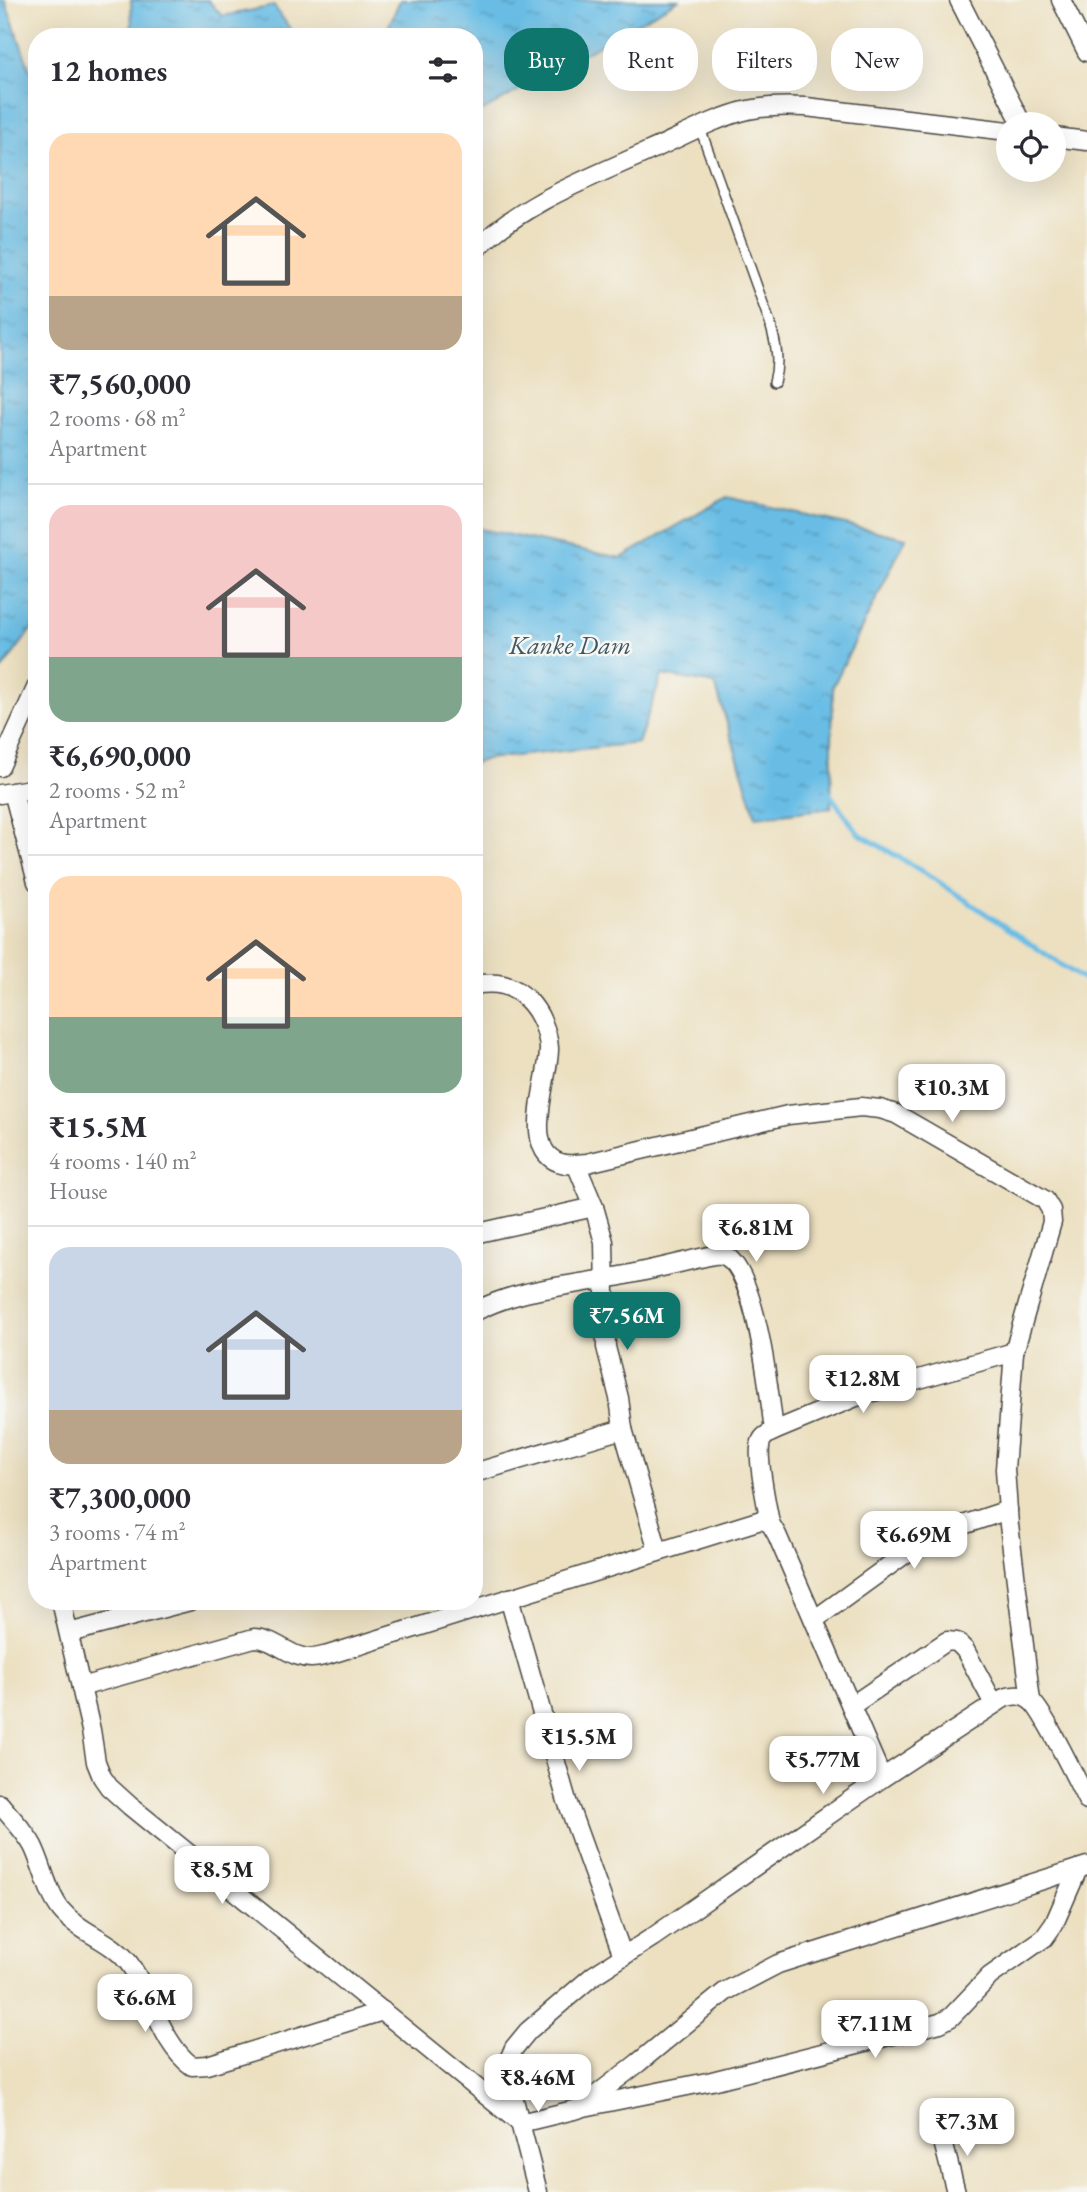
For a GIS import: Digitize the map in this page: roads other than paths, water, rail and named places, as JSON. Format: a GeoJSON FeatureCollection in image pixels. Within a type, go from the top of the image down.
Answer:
{"type":"FeatureCollection","features":[{"type":"Feature","properties":{"kind":"street"},"geometry":{"type":"LineString","coordinates":[[959,0],[1017,112]]}},
{"type":"Feature","properties":{"kind":"street"},"geometry":{"type":"LineString","coordinates":[[1061,0],[1087,52]]}},
{"type":"Feature","properties":{"kind":"street"},"geometry":{"type":"LineString","coordinates":[[483,241],[521,212],[700,128],[748,110],[779,106],[806,107],[996,130]]}},
{"type":"Feature","properties":{"kind":"street"},"geometry":{"type":"LineString","coordinates":[[1066,138],[1087,141]]}},
{"type":"Feature","properties":{"kind":"street"},"geometry":{"type":"LineString","coordinates":[[0,767],[28,706]]}},
{"type":"Feature","properties":{"kind":"street"},"geometry":{"type":"LineString","coordinates":[[28,789],[6,793],[28,856]]}},
{"type":"Feature","properties":{"kind":"street"},"geometry":{"type":"LineString","coordinates":[[483,983],[506,984],[519,990],[534,1006],[544,1025],[549,1048],[539,1121],[540,1137],[545,1153],[567,1165],[788,1115],[861,1107],[896,1114],[1045,1200],[1051,1210],[1052,1222],[1014,1352],[1005,1469],[1031,1701],[1087,1800]]}},
{"type":"Feature","properties":{"kind":"street"},"geometry":{"type":"LineString","coordinates":[[576,1164],[594,1207],[604,1242],[606,1347],[619,1398],[623,1429],[658,1551]]}},
{"type":"Feature","properties":{"kind":"street"},"geometry":{"type":"LineString","coordinates":[[483,1232],[594,1207]]}},
{"type":"Feature","properties":{"kind":"street"},"geometry":{"type":"LineString","coordinates":[[483,1308],[512,1295],[605,1279],[714,1255],[725,1256],[733,1262],[741,1276],[761,1340],[774,1431]]}},
{"type":"Feature","properties":{"kind":"street"},"geometry":{"type":"LineString","coordinates":[[882,1778],[770,1523],[760,1446],[763,1437],[774,1431],[856,1396],[1014,1352]]}},
{"type":"Feature","properties":{"kind":"street"},"geometry":{"type":"LineString","coordinates":[[483,1470],[623,1429]]}},
{"type":"Feature","properties":{"kind":"street"},"geometry":{"type":"LineString","coordinates":[[814,1620],[930,1536],[1008,1510]]}},
{"type":"Feature","properties":{"kind":"street"},"geometry":{"type":"LineString","coordinates":[[483,1606],[761,1520],[770,1523]]}},
{"type":"Feature","properties":{"kind":"street"},"geometry":{"type":"LineString","coordinates":[[509,1598],[567,1801],[623,1956]]}},
{"type":"Feature","properties":{"kind":"street"},"geometry":{"type":"LineString","coordinates":[[63,1610],[96,1762],[108,1787],[520,2123]]}},
{"type":"Feature","properties":{"kind":"street"},"geometry":{"type":"LineString","coordinates":[[69,1633],[156,1610]]}},
{"type":"Feature","properties":{"kind":"street"},"geometry":{"type":"LineString","coordinates":[[81,1687],[254,1638],[273,1641],[289,1652],[312,1658],[470,1610]]}},
{"type":"Feature","properties":{"kind":"street"},"geometry":{"type":"LineString","coordinates":[[850,1706],[947,1641],[957,1642],[965,1650],[994,1704]]}},
{"type":"Feature","properties":{"kind":"street"},"geometry":{"type":"LineString","coordinates":[[538,2192],[511,2088],[508,2062],[528,2031],[594,1975],[994,1704],[1016,1695],[1031,1701]]}},
{"type":"Feature","properties":{"kind":"street"},"geometry":{"type":"LineString","coordinates":[[0,1804],[31,1843],[60,1908],[72,1922],[114,1949],[128,1962],[174,2047],[192,2066],[207,2065],[383,2011]]}},
{"type":"Feature","properties":{"kind":"street"},"geometry":{"type":"LineString","coordinates":[[520,2123],[712,2081],[940,2023],[951,2017],[990,1976],[1044,1938],[1054,1924],[1082,1868]]}},
{"type":"Feature","properties":{"kind":"street"},"geometry":{"type":"LineString","coordinates":[[578,2109],[703,2008],[751,1977],[778,1964],[1082,1868]]}},
{"type":"Feature","properties":{"kind":"street"},"geometry":{"type":"LineString","coordinates":[[941,2134],[956,2192]]}},
{"type":"Feature","properties":{"kind":"lane"},"geometry":{"type":"LineString","coordinates":[[700,128],[770,323],[779,367],[774,382]]}},
{"type":"Feature","properties":{"kind":"water"},"geometry":{"type":"Polygon","coordinates":[[[0,0],[5,0],[28,65],[28,634],[0,672],[0,0]]]}},
{"type":"Feature","properties":{"kind":"water"},"geometry":{"type":"Polygon","coordinates":[[[131,0],[208,0],[222,16],[274,6],[290,28],[132,28],[131,0]]]}},
{"type":"Feature","properties":{"kind":"water"},"geometry":{"type":"Polygon","coordinates":[[[400,0],[678,0],[629,28],[603,28],[603,43],[589,51],[589,28],[504,28],[504,91],[518,91],[483,111],[483,28],[388,28],[400,0]]]}},
{"type":"Feature","properties":{"kind":"water","name":"Kanke Dam"},"geometry":{"type":"Polygon","coordinates":[[[727,497],[906,538],[833,686],[831,808],[756,817],[715,684],[662,675],[638,743],[483,760],[483,529],[621,558],[727,497]]]}},
{"type":"Feature","properties":{"kind":"waterway"},"geometry":{"type":"LineString","coordinates":[[827,790],[858,833],[927,874],[1087,982]]}}]}
